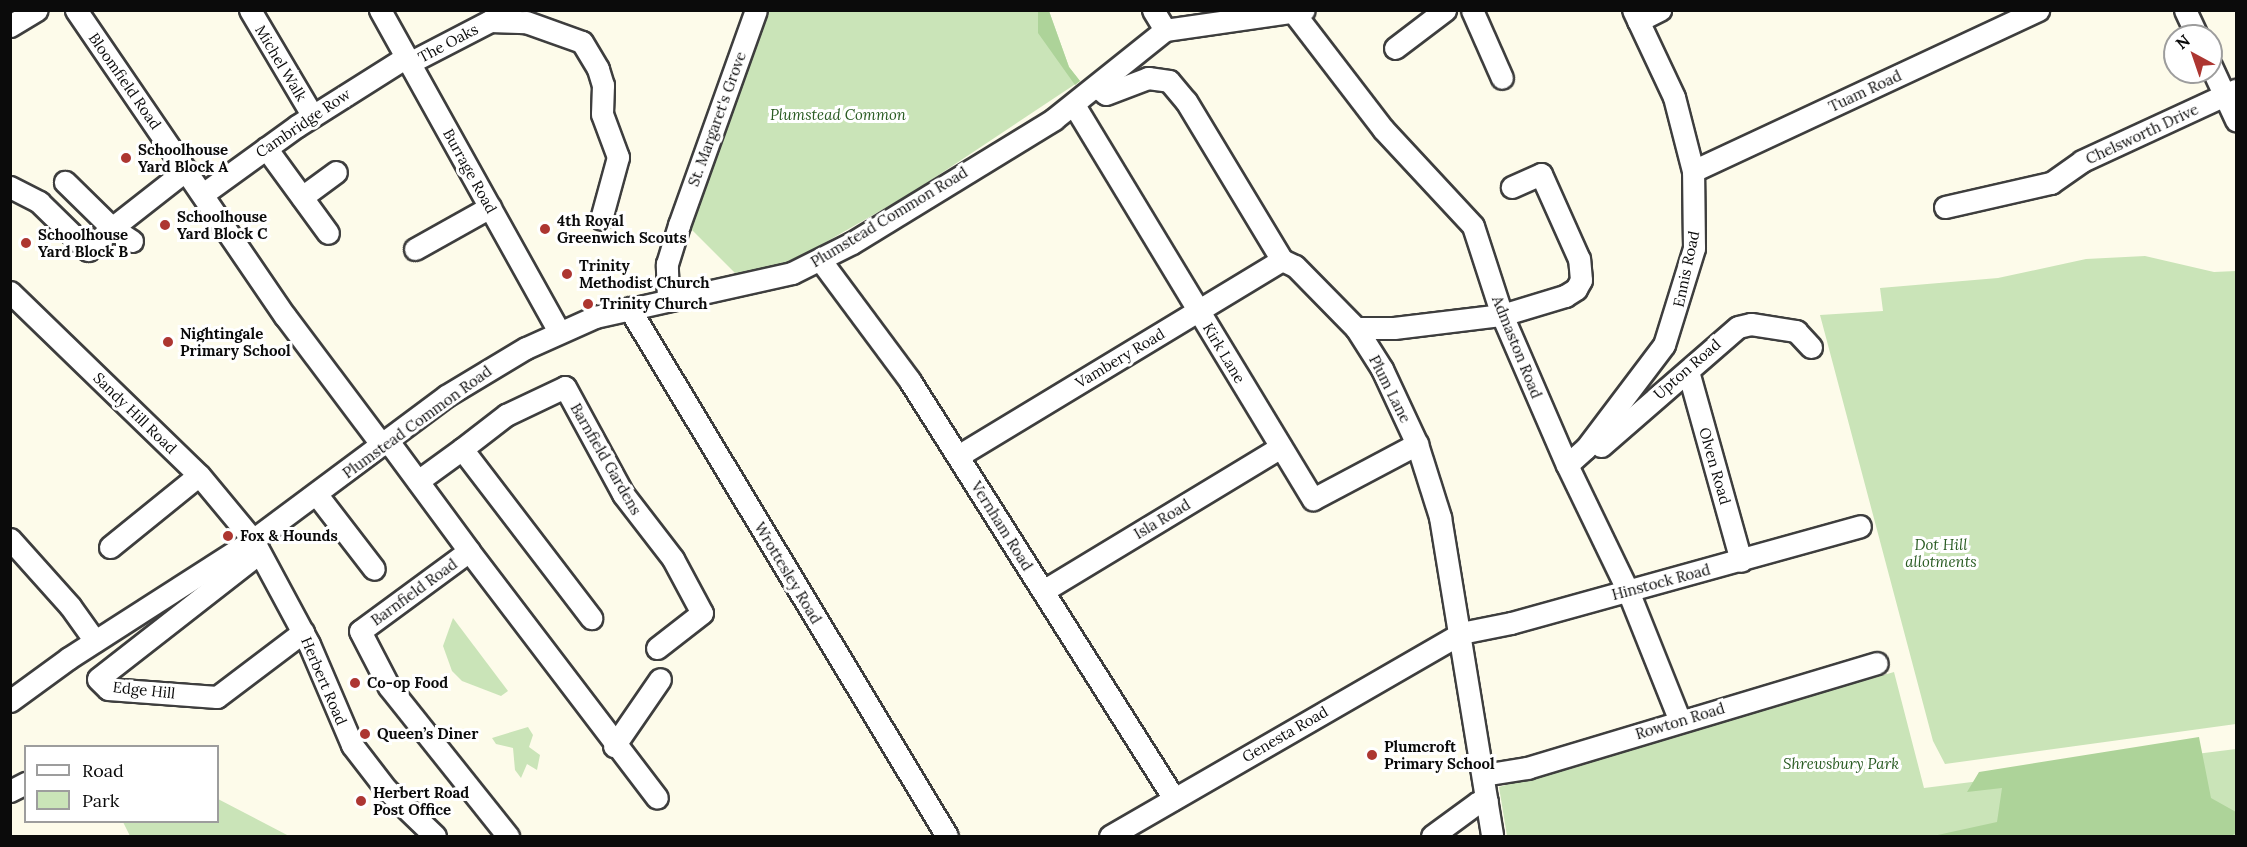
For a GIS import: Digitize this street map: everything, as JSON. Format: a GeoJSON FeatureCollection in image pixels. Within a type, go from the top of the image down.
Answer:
{"type":"FeatureCollection","features":[{"type":"Feature","properties":{"kind":"street"},"geometry":{"type":"LineString","coordinates":[[10,26],[37,10]]}},
{"type":"Feature","properties":{"kind":"street","name":"Bloomfield Road"},"geometry":{"type":"LineString","coordinates":[[76,10],[285,316],[385,443]]}},
{"type":"Feature","properties":{"kind":"street","name":"Michel Walk"},"geometry":{"type":"LineString","coordinates":[[250,10],[312,116]]}},
{"type":"Feature","properties":{"kind":"street","name":"Burrage Road"},"geometry":{"type":"LineString","coordinates":[[380,10],[559,331]]}},
{"type":"Feature","properties":{"kind":"street","name":"St. Margaret's Grove"},"geometry":{"type":"LineString","coordinates":[[668,299],[667,264],[756,10]]}},
{"type":"Feature","properties":{"kind":"street"},"geometry":{"type":"LineString","coordinates":[[1153,10],[1165,30],[1299,11]]}},
{"type":"Feature","properties":{"kind":"street"},"geometry":{"type":"LineString","coordinates":[[1395,48],[1445,10]]}},
{"type":"Feature","properties":{"kind":"street"},"geometry":{"type":"LineString","coordinates":[[1472,10],[1502,78]]}},
{"type":"Feature","properties":{"kind":"street"},"geometry":{"type":"LineString","coordinates":[[1636,16],[1660,10]]}},
{"type":"Feature","properties":{"kind":"street","name":"Tuam Road"},"geometry":{"type":"LineString","coordinates":[[1693,171],[2038,10]]}},
{"type":"Feature","properties":{"kind":"street"},"geometry":{"type":"LineString","coordinates":[[2185,10],[2191,24]]}},
{"type":"Feature","properties":{"kind":"street","name":"Admaston Road"},"geometry":{"type":"LineString","coordinates":[[1299,11],[1383,129],[1473,226],[1502,315],[1567,465],[1628,591],[1680,721]]}},
{"type":"Feature","properties":{"kind":"street","name":"Ennis Road"},"geometry":{"type":"LineString","coordinates":[[1567,465],[1586,448],[1640,380],[1674,324],[1694,248],[1693,171],[1674,97],[1636,16]]}},
{"type":"Feature","properties":{"kind":"street","name":"The Oaks"},"geometry":{"type":"LineString","coordinates":[[408,60],[490,21],[526,22],[582,42],[591,52],[601,77],[602,114],[618,157],[601,219]]}},
{"type":"Feature","properties":{"kind":"street","name":"Plumstead Common Road"},"geometry":{"type":"LineString","coordinates":[[10,701],[95,641],[256,547],[316,495],[489,368],[559,331],[629,308],[767,282],[821,261],[1074,105],[1165,30]]}},
{"type":"Feature","properties":{"kind":"street","name":"Cambridge Row"},"geometry":{"type":"LineString","coordinates":[[203,194],[312,116],[408,60]]}},
{"type":"Feature","properties":{"kind":"street","name":"Plum Lane"},"geometry":{"type":"LineString","coordinates":[[1097,87],[1106,94],[1148,78],[1169,81],[1186,101],[1282,260],[1295,266],[1356,328],[1382,369],[1417,444],[1440,517],[1461,633],[1492,837]]}},
{"type":"Feature","properties":{"kind":"street"},"geometry":{"type":"LineString","coordinates":[[2231,93],[2236,120]]}},
{"type":"Feature","properties":{"kind":"street","name":"Chelsworth Drive"},"geometry":{"type":"LineString","coordinates":[[1945,207],[2051,183],[2082,161],[2231,93]]}},
{"type":"Feature","properties":{"kind":"street","name":"Kirk Lane"},"geometry":{"type":"LineString","coordinates":[[1074,105],[1313,499],[1417,444]]}},
{"type":"Feature","properties":{"kind":"street"},"geometry":{"type":"LineString","coordinates":[[266,148],[328,233]]}},
{"type":"Feature","properties":{"kind":"street"},"geometry":{"type":"LineString","coordinates":[[10,188],[39,202],[88,250],[112,228],[186,170]]}},
{"type":"Feature","properties":{"kind":"street"},"geometry":{"type":"LineString","coordinates":[[302,197],[336,172]]}},
{"type":"Feature","properties":{"kind":"street"},"geometry":{"type":"LineString","coordinates":[[1356,328],[1394,328],[1502,315],[1565,296],[1576,289],[1582,270],[1541,174],[1512,187]]}},
{"type":"Feature","properties":{"kind":"street"},"geometry":{"type":"LineString","coordinates":[[65,182],[112,228],[132,241]]}},
{"type":"Feature","properties":{"kind":"street"},"geometry":{"type":"LineString","coordinates":[[415,249],[490,207]]}},
{"type":"Feature","properties":{"kind":"street","name":"Vambery Road"},"geometry":{"type":"LineString","coordinates":[[958,456],[1282,260]]}},
{"type":"Feature","properties":{"kind":"street","name":"Vernham Road"},"geometry":{"type":"LineString","coordinates":[[821,261],[910,381],[1174,798]]}},
{"type":"Feature","properties":{"kind":"street","name":"Sandy Hill Road"},"geometry":{"type":"LineString","coordinates":[[10,292],[199,475],[256,547]]}},
{"type":"Feature","properties":{"kind":"street","name":"Wrottesley Road"},"geometry":{"type":"LineString","coordinates":[[629,308],[947,837]]}},
{"type":"Feature","properties":{"kind":"street","name":"Upton Road"},"geometry":{"type":"LineString","coordinates":[[1586,448],[1600,448],[1738,327],[1751,324],[1807,340]]}},
{"type":"Feature","properties":{"kind":"street","name":"Olven Road"},"geometry":{"type":"LineString","coordinates":[[1688,371],[1741,561]]}},
{"type":"Feature","properties":{"kind":"street","name":"Barnfield Gardens"},"geometry":{"type":"LineString","coordinates":[[418,481],[506,415],[565,387],[623,494],[673,559],[702,613],[657,648]]}},
{"type":"Feature","properties":{"kind":"street","name":"Barnfield Road"},"geometry":{"type":"LineString","coordinates":[[385,443],[418,481],[614,746],[657,798]]}},
{"type":"Feature","properties":{"kind":"street","name":"Isla Road"},"geometry":{"type":"LineString","coordinates":[[1043,591],[1281,447]]}},
{"type":"Feature","properties":{"kind":"street"},"geometry":{"type":"LineString","coordinates":[[462,448],[591,618]]}},
{"type":"Feature","properties":{"kind":"street"},"geometry":{"type":"LineString","coordinates":[[110,547],[199,475]]}},
{"type":"Feature","properties":{"kind":"street"},"geometry":{"type":"LineString","coordinates":[[316,495],[374,569]]}},
{"type":"Feature","properties":{"kind":"street","name":"Hinstock Road"},"geometry":{"type":"LineString","coordinates":[[1461,633],[1741,561],[1860,526]]}},
{"type":"Feature","properties":{"kind":"street"},"geometry":{"type":"LineString","coordinates":[[10,539],[70,606],[95,641]]}},
{"type":"Feature","properties":{"kind":"street","name":"Edge Hill"},"geometry":{"type":"LineString","coordinates":[[256,547],[241,567],[98,679],[108,689],[217,698],[303,632]]}},
{"type":"Feature","properties":{"kind":"street","name":"Herbert Road"},"geometry":{"type":"LineString","coordinates":[[256,547],[303,632],[344,729],[365,765],[435,837]]}},
{"type":"Feature","properties":{"kind":"street","name":"Barnfield Road"},"geometry":{"type":"LineString","coordinates":[[469,551],[360,631],[389,687],[508,837]]}},
{"type":"Feature","properties":{"kind":"street","name":"Genesta Road"},"geometry":{"type":"LineString","coordinates":[[1110,837],[1461,633]]}},
{"type":"Feature","properties":{"kind":"street","name":"Rowton Road"},"geometry":{"type":"LineString","coordinates":[[1483,775],[1527,768],[1877,663]]}},
{"type":"Feature","properties":{"kind":"street"},"geometry":{"type":"LineString","coordinates":[[614,746],[660,680]]}},
{"type":"Feature","properties":{"kind":"street"},"geometry":{"type":"LineString","coordinates":[[10,791],[24,784]]}},
{"type":"Feature","properties":{"kind":"street"},"geometry":{"type":"LineString","coordinates":[[1432,837],[1477,803],[1487,801]]}},
{"type":"Feature","properties":{"kind":"green space","name":"Plumstead Common"},"geometry":{"type":"Polygon","coordinates":[[[765,11],[1049,11],[1069,67],[1080,81],[913,192],[812,250],[775,267],[735,273],[689,227],[765,11]]]}},
{"type":"Feature","properties":{"kind":"green space"},"geometry":{"type":"Polygon","coordinates":[[[1038,11],[1049,11],[1069,67],[1080,81],[1075,85],[1038,33],[1038,11]]]}},
{"type":"Feature","properties":{"kind":"green space","name":"Dot Hill allotments"},"geometry":{"type":"Polygon","coordinates":[[[2145,256],[2214,272],[2236,271],[2236,724],[1945,764],[1933,741],[1820,315],[1883,311],[1880,288],[1998,278],[2086,259],[2145,256]]]}},
{"type":"Feature","properties":{"kind":"green space"},"geometry":{"type":"Polygon","coordinates":[[[453,618],[508,691],[501,696],[462,681],[452,671],[443,646],[453,618]]]}},
{"type":"Feature","properties":{"kind":"green space","name":"Shrewsbury Park"},"geometry":{"type":"Polygon","coordinates":[[[1894,672],[1924,788],[2236,749],[2236,836],[1507,836],[1499,787],[1894,672]]]}},
{"type":"Feature","properties":{"kind":"green space"},"geometry":{"type":"Polygon","coordinates":[[[528,727],[533,735],[529,747],[540,755],[537,770],[527,764],[521,778],[515,770],[513,748],[496,744],[492,738],[528,727]]]}},
{"type":"Feature","properties":{"kind":"green space"},"geometry":{"type":"Polygon","coordinates":[[[2199,737],[2211,798],[2236,812],[2236,833],[2231,836],[1933,836],[1997,822],[2002,788],[1967,792],[1979,772],[2199,737]]]}},
{"type":"Feature","properties":{"kind":"green space"},"geometry":{"type":"Polygon","coordinates":[[[219,800],[289,836],[130,836],[124,823],[219,823],[219,800]]]}},
{"type":"Feature","properties":{"kind":"place","name":"Schoolhouse Yard Block A"},"geometry":{"type":"Point","coordinates":[126,158]}},
{"type":"Feature","properties":{"kind":"place","name":"Schoolhouse Yard Block C"},"geometry":{"type":"Point","coordinates":[165,225]}},
{"type":"Feature","properties":{"kind":"place","name":"4th Royal Greenwich Scouts"},"geometry":{"type":"Point","coordinates":[545,229]}},
{"type":"Feature","properties":{"kind":"place","name":"Schoolhouse Yard Block B"},"geometry":{"type":"Point","coordinates":[26,243]}},
{"type":"Feature","properties":{"kind":"place","name":"Trinity Methodist Church"},"geometry":{"type":"Point","coordinates":[567,274]}},
{"type":"Feature","properties":{"kind":"place","name":"Trinity Church"},"geometry":{"type":"Point","coordinates":[588,304]}},
{"type":"Feature","properties":{"kind":"place","name":"Nightingale Primary School"},"geometry":{"type":"Point","coordinates":[168,342]}},
{"type":"Feature","properties":{"kind":"place","name":"Fox & Hounds"},"geometry":{"type":"Point","coordinates":[228,536]}},
{"type":"Feature","properties":{"kind":"place","name":"Co-op Food"},"geometry":{"type":"Point","coordinates":[355,683]}},
{"type":"Feature","properties":{"kind":"place","name":"Queen’s Diner"},"geometry":{"type":"Point","coordinates":[365,734]}},
{"type":"Feature","properties":{"kind":"place","name":"Plumcroft Primary School"},"geometry":{"type":"Point","coordinates":[1372,755]}},
{"type":"Feature","properties":{"kind":"place","name":"Herbert Road Post Office"},"geometry":{"type":"Point","coordinates":[361,801]}}]}
